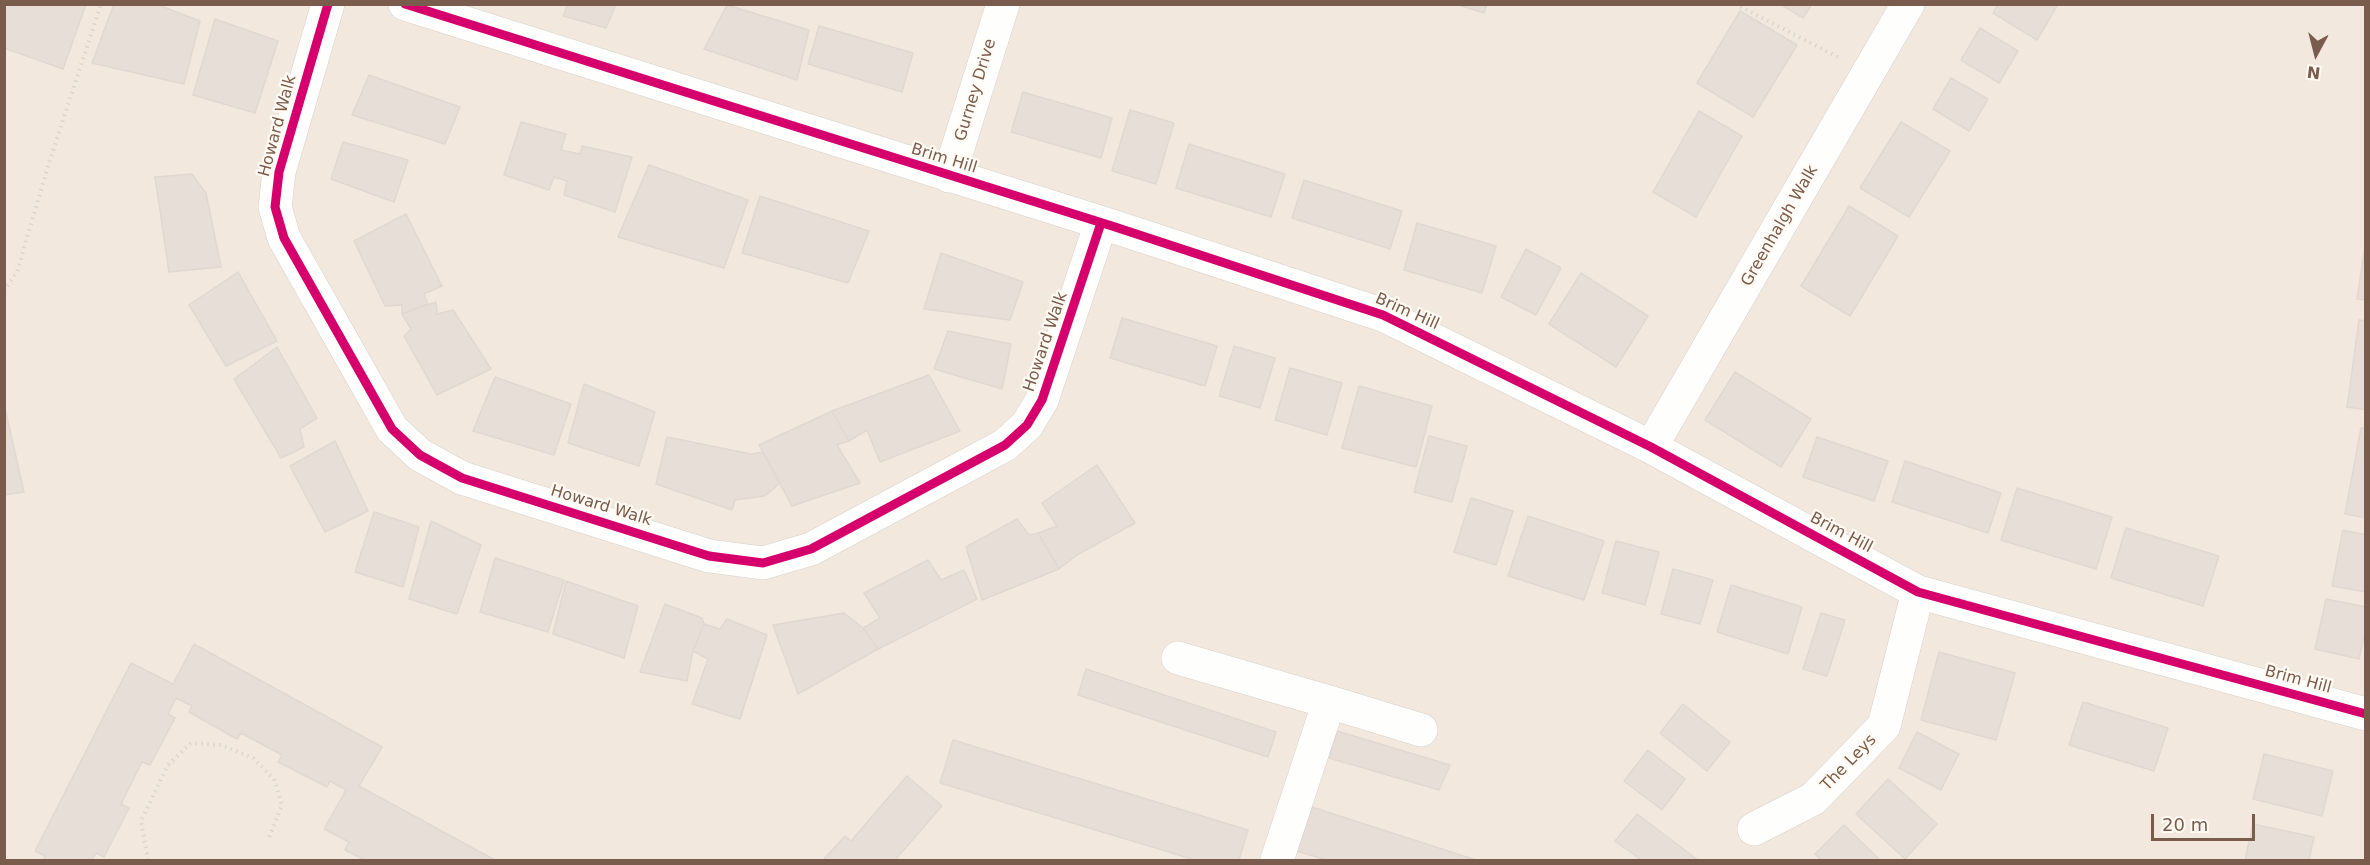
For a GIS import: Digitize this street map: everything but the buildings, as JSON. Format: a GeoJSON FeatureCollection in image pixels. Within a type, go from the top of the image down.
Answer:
{"type":"FeatureCollection","features":[{"type":"Feature","properties":{"kind":"street","name":"Howard Walk"},"geometry":{"type":"LineString","coordinates":[[328,4],[279,172],[275,207],[284,238],[392,429],[420,455],[462,478],[709,556],[763,562],[811,549],[1005,445],[1027,425],[1042,400],[1101,223]]}},
{"type":"Feature","properties":{"kind":"street","name":"Brim Hill"},"geometry":{"type":"LineString","coordinates":[[405,4],[496,18],[949,176],[1383,315],[1651,447],[1918,592],[2366,714]]}},
{"type":"Feature","properties":{"kind":"street","name":"Gurney Drive"},"geometry":{"type":"LineString","coordinates":[[949,176],[1003,4]]}},
{"type":"Feature","properties":{"kind":"street","name":"Greenhalgh Walk"},"geometry":{"type":"LineString","coordinates":[[1651,447],[1908,4]]}},
{"type":"Feature","properties":{"kind":"street","name":"The Leys"},"geometry":{"type":"LineString","coordinates":[[1754,829],[1813,799],[1884,726],[1918,592]]}},
{"type":"Feature","properties":{"kind":"street"},"geometry":{"type":"LineString","coordinates":[[1178,658],[1421,730]]}},
{"type":"Feature","properties":{"kind":"street"},"geometry":{"type":"LineString","coordinates":[[1277,861],[1329,702]]}},
{"type":"Feature","properties":{"kind":"path"},"geometry":{"type":"LineString","coordinates":[[4,291],[17,272],[49,163],[101,4]]}},
{"type":"Feature","properties":{"kind":"path"},"geometry":{"type":"LineString","coordinates":[[1735,4],[1869,73]]}},
{"type":"Feature","properties":{"kind":"path"},"geometry":{"type":"LineString","coordinates":[[148,861],[141,821],[168,765],[190,743],[220,745],[253,758],[274,779],[282,805],[269,838]]}},
{"type":"Feature","properties":{"kind":"shaded area"},"geometry":{"type":"Polygon","coordinates":[[[5,5],[2365,5],[2365,860],[5,860],[5,5]]]}},
{"type":"Feature","properties":{"kind":"cycle path"},"geometry":{"type":"LineString","coordinates":[[328,4],[279,172],[275,207],[284,238],[392,429],[420,455],[462,478],[709,556],[763,563],[811,549],[1005,445],[1027,425],[1042,400],[1101,223]]}},
{"type":"Feature","properties":{"kind":"cycle path"},"geometry":{"type":"LineString","coordinates":[[405,4],[1112,226],[1383,315],[1651,447],[1918,592],[2366,714]]}}]}
